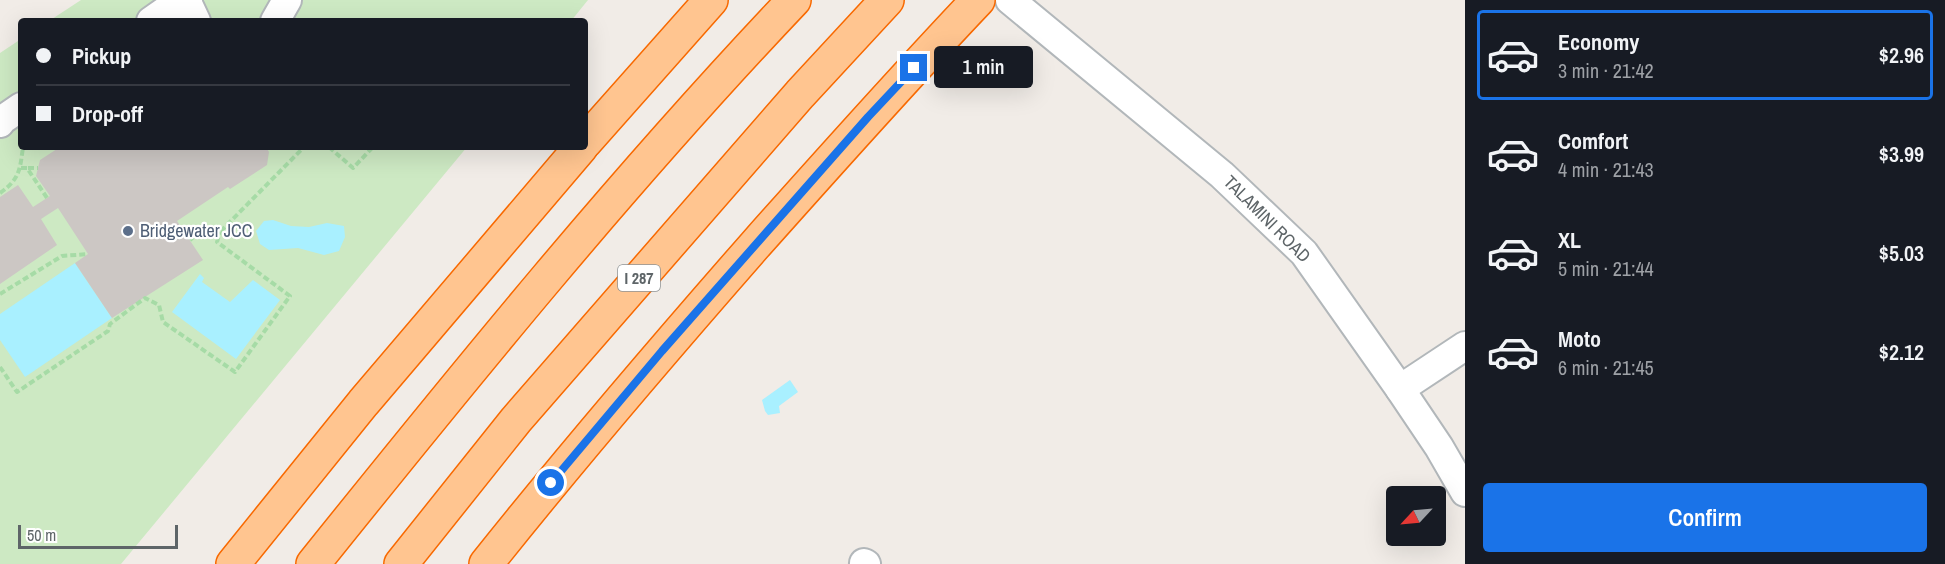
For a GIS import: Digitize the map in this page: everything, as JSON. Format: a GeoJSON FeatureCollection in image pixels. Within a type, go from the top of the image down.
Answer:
{"type":"FeatureCollection","features":[{"type":"Feature","properties":{"kind":"highway"},"geometry":{"type":"LineString","coordinates":[[588,139],[711,0]]}},
{"type":"Feature","properties":{"kind":"highway"},"geometry":{"type":"LineString","coordinates":[[313,564],[436,410],[589,228],[794,0]]}},
{"type":"Feature","properties":{"kind":"highway","name":"I 287"},"geometry":{"type":"LineString","coordinates":[[401,564],[524,411],[800,94],[886,0]]}},
{"type":"Feature","properties":{"kind":"highway"},"geometry":{"type":"LineString","coordinates":[[486,564],[564,466],[662,351],[868,117],[978,0]]}},
{"type":"Feature","properties":{"kind":"highway"},"geometry":{"type":"LineString","coordinates":[[233,564],[363,403],[578,150]]}},
{"type":"Feature","properties":{"kind":"street"},"geometry":{"type":"LineString","coordinates":[[155,18],[181,0]]}},
{"type":"Feature","properties":{"kind":"street"},"geometry":{"type":"LineString","coordinates":[[188,0],[195,18]]}},
{"type":"Feature","properties":{"kind":"street"},"geometry":{"type":"LineString","coordinates":[[277,18],[287,0]]}},
{"type":"Feature","properties":{"kind":"street","name":"TALAMINI ROAD"},"geometry":{"type":"LineString","coordinates":[[1010,0],[1222,175],[1304,253],[1400,389],[1439,447],[1465,492]]}},
{"type":"Feature","properties":{"kind":"street"},"geometry":{"type":"LineString","coordinates":[[0,123],[18,109]]}},
{"type":"Feature","properties":{"kind":"street"},"geometry":{"type":"LineString","coordinates":[[1400,389],[1465,346]]}},
{"type":"Feature","properties":{"kind":"path"},"geometry":{"type":"LineString","coordinates":[[0,193],[10,186],[21,168],[23,150]]}},
{"type":"Feature","properties":{"kind":"path"},"geometry":{"type":"LineString","coordinates":[[0,367],[17,392],[108,331],[110,324],[145,298],[159,305],[164,322],[235,372],[290,296],[217,242],[220,232],[301,150]]}},
{"type":"Feature","properties":{"kind":"path"},"geometry":{"type":"LineString","coordinates":[[332,150],[353,168],[370,150]]}},
{"type":"Feature","properties":{"kind":"path"},"geometry":{"type":"LineString","coordinates":[[21,168],[38,168]]}},
{"type":"Feature","properties":{"kind":"path"},"geometry":{"type":"LineString","coordinates":[[27,168],[47,198]]}},
{"type":"Feature","properties":{"kind":"path"},"geometry":{"type":"LineString","coordinates":[[190,240],[203,228],[220,232]]}},
{"type":"Feature","properties":{"kind":"path"},"geometry":{"type":"LineString","coordinates":[[0,294],[62,256],[88,254]]}},
{"type":"Feature","properties":{"kind":"green space"},"geometry":{"type":"Polygon","coordinates":[[[81,0],[588,0],[573,18],[54,18],[81,0]]]}},
{"type":"Feature","properties":{"kind":"green space"},"geometry":{"type":"Polygon","coordinates":[[[18,41],[18,150],[465,150],[121,564],[0,564],[0,53],[18,41]]]}},
{"type":"Feature","properties":{"kind":"water"},"geometry":{"type":"Polygon","coordinates":[[[273,220],[291,226],[309,227],[327,223],[344,226],[345,237],[339,251],[324,255],[298,248],[269,250],[260,244],[256,231],[264,221],[273,220]]]}},
{"type":"Feature","properties":{"kind":"water"},"geometry":{"type":"Polygon","coordinates":[[[75,263],[112,318],[25,377],[0,340],[0,314],[75,263]]]}},
{"type":"Feature","properties":{"kind":"water"},"geometry":{"type":"Polygon","coordinates":[[[200,274],[204,278],[202,282],[230,302],[253,280],[280,300],[236,359],[172,312],[200,274]]]}},
{"type":"Feature","properties":{"kind":"water"},"geometry":{"type":"Polygon","coordinates":[[[790,380],[798,392],[779,406],[780,413],[768,415],[762,400],[790,380]]]}},
{"type":"Feature","properties":{"kind":"building","name":"Bridgewater JCC"},"geometry":{"type":"Polygon","coordinates":[[[55,150],[268,150],[269,152],[267,165],[230,189],[228,187],[177,221],[203,260],[112,318],[75,263],[88,254],[58,208],[41,219],[57,245],[0,284],[0,197],[18,185],[33,207],[50,196],[36,176],[40,160],[55,150]]]}},
{"type":"Feature","properties":{"kind":"place","name":"Bridgewater JCC"},"geometry":{"type":"Point","coordinates":[128,231]}},
{"type":"Feature","properties":{"kind":"route"},"geometry":{"type":"LineString","coordinates":[[551,483],[662,351],[914,68]]}}]}
